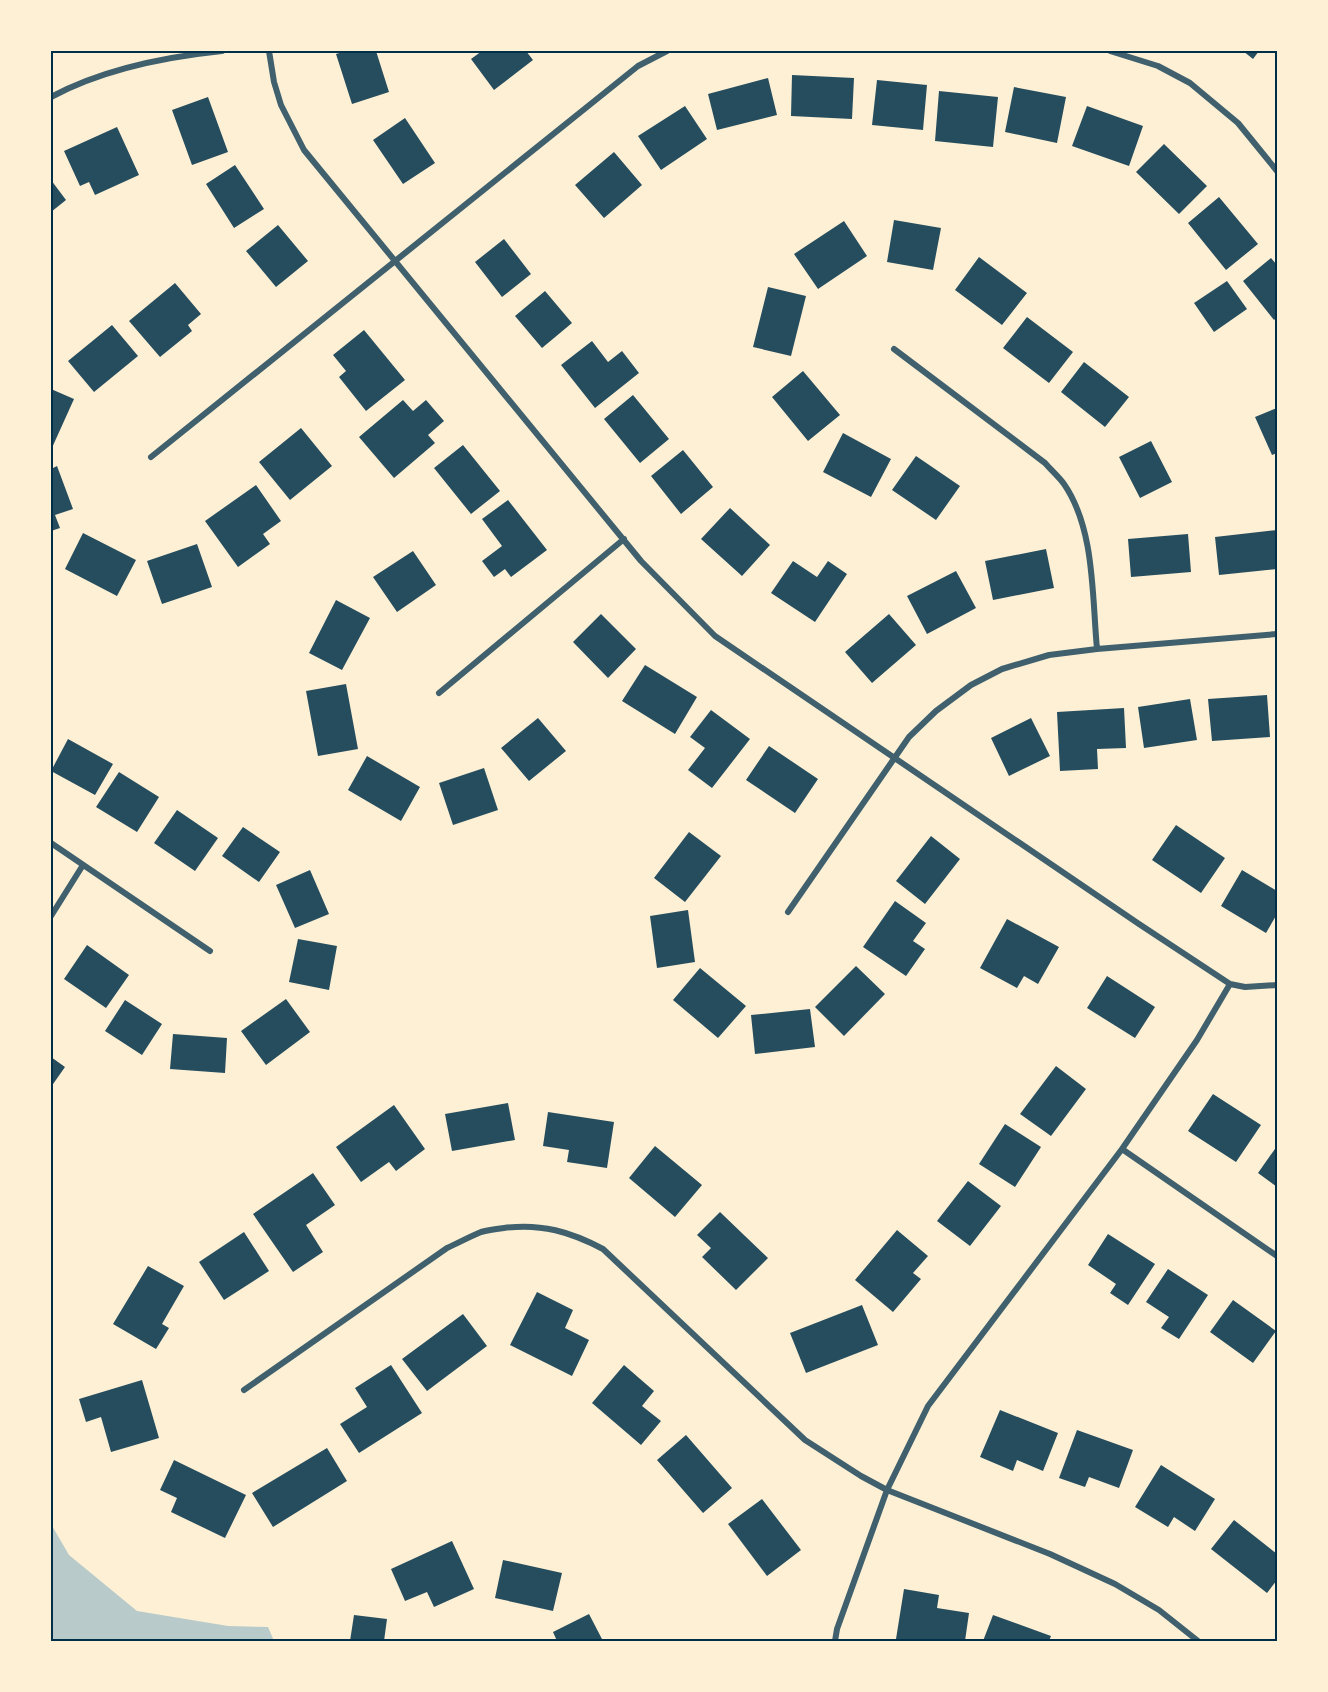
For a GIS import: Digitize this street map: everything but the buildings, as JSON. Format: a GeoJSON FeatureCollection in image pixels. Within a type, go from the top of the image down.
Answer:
{"type":"FeatureCollection","features":[{"type":"Feature","properties":{"kind":"street"},"geometry":{"type":"LineString","coordinates":[[51,97],[73,85],[110,72],[196,54],[222,51]]}},
{"type":"Feature","properties":{"kind":"street"},"geometry":{"type":"LineString","coordinates":[[269,51],[274,82],[281,105],[303,150],[641,561],[715,636],[1129,918],[1230,984],[1245,987],[1277,985]]}},
{"type":"Feature","properties":{"kind":"street"},"geometry":{"type":"LineString","coordinates":[[151,457],[638,66],[667,51]]}},
{"type":"Feature","properties":{"kind":"street"},"geometry":{"type":"LineString","coordinates":[[1110,51],[1158,66],[1190,83],[1238,123],[1277,171]]}},
{"type":"Feature","properties":{"kind":"street"},"geometry":{"type":"LineString","coordinates":[[894,349],[1045,463],[1064,483],[1077,507],[1086,536],[1097,649]]}},
{"type":"Feature","properties":{"kind":"street"},"geometry":{"type":"LineString","coordinates":[[439,693],[624,539]]}},
{"type":"Feature","properties":{"kind":"street"},"geometry":{"type":"LineString","coordinates":[[788,912],[909,737],[936,711],[971,685],[1002,669],[1049,655],[1277,634]]}},
{"type":"Feature","properties":{"kind":"street"},"geometry":{"type":"LineString","coordinates":[[51,843],[210,951]]}},
{"type":"Feature","properties":{"kind":"street"},"geometry":{"type":"LineString","coordinates":[[51,916],[83,865]]}},
{"type":"Feature","properties":{"kind":"street"},"geometry":{"type":"LineString","coordinates":[[835,1641],[837,1629],[887,1490],[928,1406],[1122,1149],[1197,1040],[1230,984]]}},
{"type":"Feature","properties":{"kind":"street"},"geometry":{"type":"LineString","coordinates":[[1122,1149],[1277,1256]]}},
{"type":"Feature","properties":{"kind":"street"},"geometry":{"type":"LineString","coordinates":[[244,1390],[447,1248],[483,1232],[517,1226],[536,1226],[559,1230],[603,1249],[805,1440],[887,1490],[1050,1554],[1115,1584],[1159,1610],[1198,1641]]}},
{"type":"Feature","properties":{"kind":"shaded area"},"geometry":{"type":"Polygon","coordinates":[[[51,1524],[69,1555],[137,1611],[228,1626],[268,1627],[274,1641],[51,1641],[51,1524]]]}}]}
